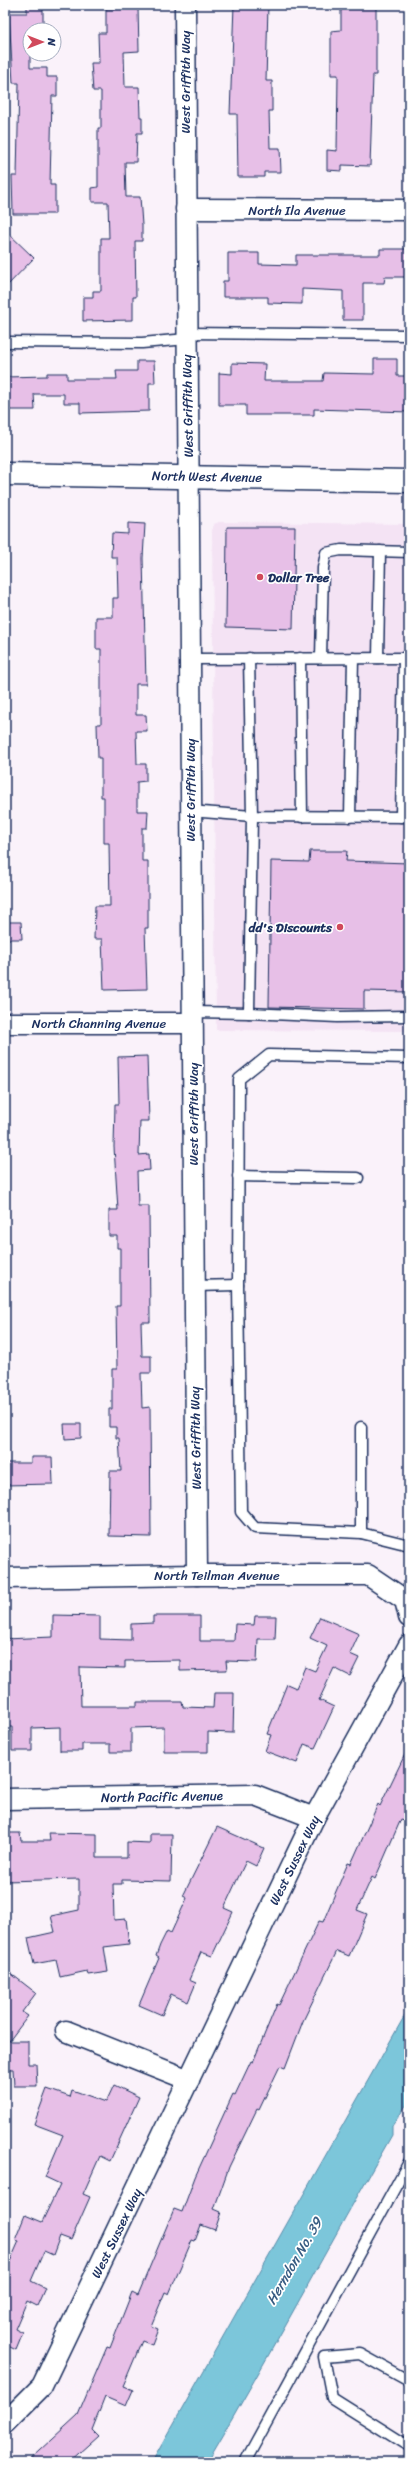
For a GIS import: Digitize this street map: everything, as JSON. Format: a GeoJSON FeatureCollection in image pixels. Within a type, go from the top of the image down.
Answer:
{"type":"FeatureCollection","features":[{"type":"Feature","properties":{"kind":"main road","name":"North West Avenue"},"geometry":{"type":"LineString","coordinates":[[5,474],[409,481]]}},
{"type":"Feature","properties":{"kind":"street","name":"West Griffith Way"},"geometry":{"type":"LineString","coordinates":[[184,5],[197,1575]]}},
{"type":"Feature","properties":{"kind":"street","name":"North Ila Avenue"},"geometry":{"type":"LineString","coordinates":[[186,209],[409,210]]}},
{"type":"Feature","properties":{"kind":"street","name":"North Channing Avenue"},"geometry":{"type":"LineString","coordinates":[[5,1023],[192,1018]]}},
{"type":"Feature","properties":{"kind":"street","name":"North Teilman Avenue"},"geometry":{"type":"LineString","coordinates":[[5,1578],[197,1575],[368,1575],[405,1600],[409,1617]]}},
{"type":"Feature","properties":{"kind":"street","name":"West Sussex Way"},"geometry":{"type":"LineString","coordinates":[[5,2423],[42,2386],[314,1818],[409,1645]]}},
{"type":"Feature","properties":{"kind":"street","name":"North Pacific Avenue"},"geometry":{"type":"LineString","coordinates":[[5,1799],[255,1795],[314,1818]]}},
{"type":"Feature","properties":{"kind":"street"},"geometry":{"type":"LineString","coordinates":[[66,2031],[189,2080]]}},
{"type":"Feature","properties":{"kind":"lane"},"geometry":{"type":"LineString","coordinates":[[5,342],[142,343],[187,336],[409,335]]}},
{"type":"Feature","properties":{"kind":"lane"},"geometry":{"type":"LineString","coordinates":[[321,658],[322,568],[326,553],[341,550],[409,552]]}},
{"type":"Feature","properties":{"kind":"lane"},"geometry":{"type":"LineString","coordinates":[[378,658],[380,551]]}},
{"type":"Feature","properties":{"kind":"lane"},"geometry":{"type":"LineString","coordinates":[[249,658],[252,816],[250,1013]]}},
{"type":"Feature","properties":{"kind":"lane"},"geometry":{"type":"LineString","coordinates":[[300,658],[302,817]]}},
{"type":"Feature","properties":{"kind":"lane"},"geometry":{"type":"LineString","coordinates":[[350,817],[353,658]]}},
{"type":"Feature","properties":{"kind":"lane"},"geometry":{"type":"LineString","coordinates":[[190,659],[406,658],[405,817],[252,816],[190,811]]}},
{"type":"Feature","properties":{"kind":"lane"},"geometry":{"type":"LineString","coordinates":[[192,1018],[250,1013],[337,1017],[409,1016]]}},
{"type":"Feature","properties":{"kind":"lane"},"geometry":{"type":"LineString","coordinates":[[409,1058],[269,1055],[239,1079],[238,1176],[241,1512],[255,1528],[361,1533],[409,1545]]}},
{"type":"Feature","properties":{"kind":"lane"},"geometry":{"type":"LineString","coordinates":[[238,1176],[358,1178]]}},
{"type":"Feature","properties":{"kind":"lane"},"geometry":{"type":"LineString","coordinates":[[194,1286],[238,1285]]}},
{"type":"Feature","properties":{"kind":"lane"},"geometry":{"type":"LineString","coordinates":[[361,1427],[361,1533]]}},
{"type":"Feature","properties":{"kind":"lane"},"geometry":{"type":"LineString","coordinates":[[245,2462],[409,2162]]}},
{"type":"Feature","properties":{"kind":"lane"},"geometry":{"type":"LineString","coordinates":[[308,2347],[324,2357],[360,2354],[409,2381]]}},
{"type":"Feature","properties":{"kind":"lane"},"geometry":{"type":"LineString","coordinates":[[324,2357],[332,2398],[405,2444]]}},
{"type":"Feature","properties":{"kind":"shaded area"},"geometry":{"type":"Polygon","coordinates":[[[219,522],[409,524],[409,1031],[216,1030],[212,529],[214,524],[219,522]]]}},
{"type":"Feature","properties":{"kind":"water","name":"Herndon No. 39"},"geometry":{"type":"Polygon","coordinates":[[[409,2008],[409,2101],[392,2126],[392,2135],[254,2381],[207,2462],[152,2462],[409,2008]]]}},
{"type":"Feature","properties":{"kind":"building"},"geometry":{"type":"Polygon","coordinates":[[[27,5],[43,5],[43,22],[22,22],[22,62],[30,62],[30,68],[47,68],[47,77],[57,77],[57,96],[52,96],[50,185],[55,185],[55,214],[13,214],[12,176],[17,176],[19,83],[13,83],[9,13],[27,13],[27,5]]]}},
{"type":"Feature","properties":{"kind":"building"},"geometry":{"type":"Polygon","coordinates":[[[234,5],[268,5],[266,81],[272,81],[272,111],[269,111],[270,148],[280,148],[281,172],[264,172],[264,177],[238,177],[237,114],[230,114],[234,5]]]}},
{"type":"Feature","properties":{"kind":"building"},"geometry":{"type":"Polygon","coordinates":[[[341,5],[376,5],[376,75],[373,75],[370,166],[342,165],[342,171],[327,170],[327,150],[337,151],[338,75],[331,75],[331,31],[341,30],[341,5]]]}},
{"type":"Feature","properties":{"kind":"building"},"geometry":{"type":"Polygon","coordinates":[[[138,8],[139,51],[124,52],[125,87],[139,87],[140,117],[142,117],[142,133],[137,133],[136,162],[125,162],[126,197],[140,197],[142,225],[142,241],[135,241],[136,297],[133,297],[133,320],[83,321],[83,297],[93,297],[93,291],[101,291],[101,238],[109,238],[108,202],[92,202],[92,188],[98,187],[98,128],[101,128],[101,91],[93,91],[91,63],[99,63],[98,33],[106,33],[106,9],[138,8]]]}},
{"type":"Feature","properties":{"kind":"building"},"geometry":{"type":"Polygon","coordinates":[[[5,230],[34,258],[5,288],[5,230]]]}},
{"type":"Feature","properties":{"kind":"building"},"geometry":{"type":"Polygon","coordinates":[[[380,249],[409,249],[409,277],[385,277],[384,283],[363,283],[363,320],[343,320],[343,291],[302,289],[302,304],[268,303],[268,297],[223,297],[223,281],[228,281],[228,253],[259,253],[259,264],[296,265],[296,255],[380,255],[380,249]]]}},
{"type":"Feature","properties":{"kind":"building"},"geometry":{"type":"Polygon","coordinates":[[[374,359],[397,359],[397,376],[409,376],[409,412],[314,409],[314,415],[246,415],[246,405],[219,405],[219,373],[232,374],[232,363],[265,364],[264,381],[323,381],[324,373],[374,374],[374,359]]]}},
{"type":"Feature","properties":{"kind":"building"},"geometry":{"type":"Polygon","coordinates":[[[137,361],[154,361],[155,383],[149,383],[149,411],[80,413],[80,403],[64,403],[64,394],[34,394],[35,410],[5,410],[5,377],[47,376],[47,373],[67,373],[67,379],[117,379],[116,371],[137,371],[137,361]]]}},
{"type":"Feature","properties":{"kind":"building"},"geometry":{"type":"Polygon","coordinates":[[[128,523],[145,524],[143,558],[146,684],[136,684],[136,715],[146,715],[147,731],[136,731],[137,764],[146,764],[146,781],[137,782],[137,811],[148,811],[147,828],[142,828],[142,861],[148,861],[148,928],[145,928],[147,989],[104,990],[102,939],[94,939],[95,906],[110,906],[109,843],[104,843],[104,797],[101,797],[101,758],[98,758],[97,724],[101,724],[101,649],[96,649],[96,617],[113,617],[113,598],[118,598],[117,557],[111,557],[112,533],[128,534],[128,523]]]}},
{"type":"Feature","properties":{"kind":"building","name":"Dollar Tree"},"geometry":{"type":"Polygon","coordinates":[[[227,527],[295,527],[293,629],[226,627],[227,527]]]}},
{"type":"Feature","properties":{"kind":"building","name":"dd's Discounts"},"geometry":{"type":"Polygon","coordinates":[[[310,851],[347,851],[346,861],[409,863],[409,992],[364,991],[364,1009],[269,1007],[271,861],[309,862],[310,851]]]}},
{"type":"Feature","properties":{"kind":"building"},"geometry":{"type":"Polygon","coordinates":[[[5,922],[21,922],[22,939],[5,939],[5,922]]]}},
{"type":"Feature","properties":{"kind":"building"},"geometry":{"type":"Polygon","coordinates":[[[147,1056],[149,1121],[140,1121],[139,1155],[149,1154],[150,1170],[137,1171],[138,1206],[149,1206],[150,1322],[141,1322],[142,1356],[151,1356],[151,1373],[141,1373],[142,1408],[150,1407],[151,1537],[109,1536],[110,1471],[121,1471],[119,1438],[116,1438],[116,1427],[109,1427],[109,1409],[112,1409],[112,1369],[117,1369],[116,1306],[120,1306],[120,1248],[117,1248],[117,1236],[109,1236],[109,1210],[118,1210],[114,1147],[115,1104],[119,1104],[118,1057],[147,1056]]]}},
{"type":"Feature","properties":{"kind":"building"},"geometry":{"type":"Polygon","coordinates":[[[64,1424],[81,1424],[81,1438],[65,1439],[64,1424]]]}},
{"type":"Feature","properties":{"kind":"building"},"geometry":{"type":"Polygon","coordinates":[[[31,1457],[52,1457],[53,1484],[5,1485],[5,1463],[31,1463],[31,1457]]]}},
{"type":"Feature","properties":{"kind":"building"},"geometry":{"type":"Polygon","coordinates":[[[53,1615],[100,1616],[100,1639],[131,1640],[131,1624],[153,1623],[153,1616],[200,1616],[200,1641],[234,1641],[235,1624],[254,1625],[255,1616],[276,1616],[275,1639],[258,1639],[257,1662],[226,1661],[227,1670],[180,1671],[180,1660],[125,1661],[125,1668],[80,1667],[81,1706],[137,1706],[137,1702],[182,1702],[183,1707],[213,1708],[214,1693],[234,1693],[233,1733],[208,1732],[208,1752],[164,1752],[164,1727],[131,1728],[131,1752],[110,1752],[110,1744],[82,1744],[82,1751],[60,1751],[60,1727],[32,1728],[32,1751],[12,1751],[12,1727],[5,1727],[5,1639],[53,1637],[53,1615]]]}},
{"type":"Feature","properties":{"kind":"building"},"geometry":{"type":"Polygon","coordinates":[[[320,1617],[359,1634],[350,1654],[359,1658],[350,1676],[334,1668],[319,1700],[334,1707],[315,1748],[304,1744],[297,1763],[265,1751],[271,1735],[267,1734],[287,1684],[296,1688],[305,1667],[315,1671],[327,1646],[310,1638],[320,1617]]]}},
{"type":"Feature","properties":{"kind":"building"},"geometry":{"type":"Polygon","coordinates":[[[409,1746],[409,1809],[404,1820],[401,1819],[375,1879],[372,1877],[357,1910],[367,1914],[349,1956],[337,1951],[303,2021],[285,2068],[280,2066],[259,2110],[257,2109],[229,2167],[214,2209],[221,2212],[215,2230],[201,2225],[195,2241],[192,2240],[169,2294],[165,2292],[151,2326],[158,2329],[152,2345],[142,2341],[123,2386],[133,2390],[126,2406],[105,2397],[92,2430],[98,2436],[69,2462],[27,2462],[78,2415],[107,2347],[110,2348],[132,2292],[138,2295],[174,2209],[182,2212],[195,2177],[233,2094],[235,2095],[251,2061],[253,2062],[277,2004],[279,2005],[319,1921],[323,1922],[348,1863],[351,1864],[378,1804],[380,1806],[409,1746]]]}},
{"type":"Feature","properties":{"kind":"building"},"geometry":{"type":"Polygon","coordinates":[[[217,1827],[264,1848],[256,1866],[246,1861],[224,1908],[233,1912],[212,1956],[201,1952],[189,1980],[196,1983],[188,2002],[171,1994],[162,2015],[139,2005],[159,1958],[156,1956],[160,1945],[167,1931],[171,1933],[187,1898],[183,1896],[217,1827]]]}},
{"type":"Feature","properties":{"kind":"building"},"geometry":{"type":"Polygon","coordinates":[[[5,1833],[20,1833],[21,1841],[50,1841],[49,1833],[97,1834],[97,1858],[127,1858],[127,1842],[150,1843],[150,1834],[172,1834],[171,1881],[122,1880],[122,1884],[113,1884],[114,1920],[126,1919],[129,1944],[104,1947],[108,1972],[88,1975],[87,1971],[60,1977],[56,1960],[34,1964],[28,1938],[55,1932],[51,1916],[79,1910],[79,1879],[5,1881],[5,1833]]]}},
{"type":"Feature","properties":{"kind":"building"},"geometry":{"type":"Polygon","coordinates":[[[5,1969],[36,1993],[22,2012],[28,2016],[9,2041],[28,2041],[28,2064],[36,2064],[37,2086],[14,2086],[13,2069],[5,2069],[5,1969]]]}},
{"type":"Feature","properties":{"kind":"building"},"geometry":{"type":"Polygon","coordinates":[[[114,2085],[139,2097],[110,2161],[100,2156],[83,2194],[90,2197],[71,2240],[60,2236],[53,2255],[44,2251],[31,2281],[45,2288],[37,2306],[27,2301],[15,2329],[23,2333],[16,2350],[8,2346],[5,2352],[5,2273],[19,2241],[15,2240],[25,2215],[42,2222],[60,2184],[45,2177],[63,2135],[34,2124],[47,2089],[70,2097],[72,2090],[106,2102],[114,2085]]]}},
{"type":"Feature","properties":{"kind":"place","name":"Dollar Tree"},"geometry":{"type":"Point","coordinates":[260,577]}},
{"type":"Feature","properties":{"kind":"place","name":"dd's Discounts"},"geometry":{"type":"Point","coordinates":[340,927]}}]}
